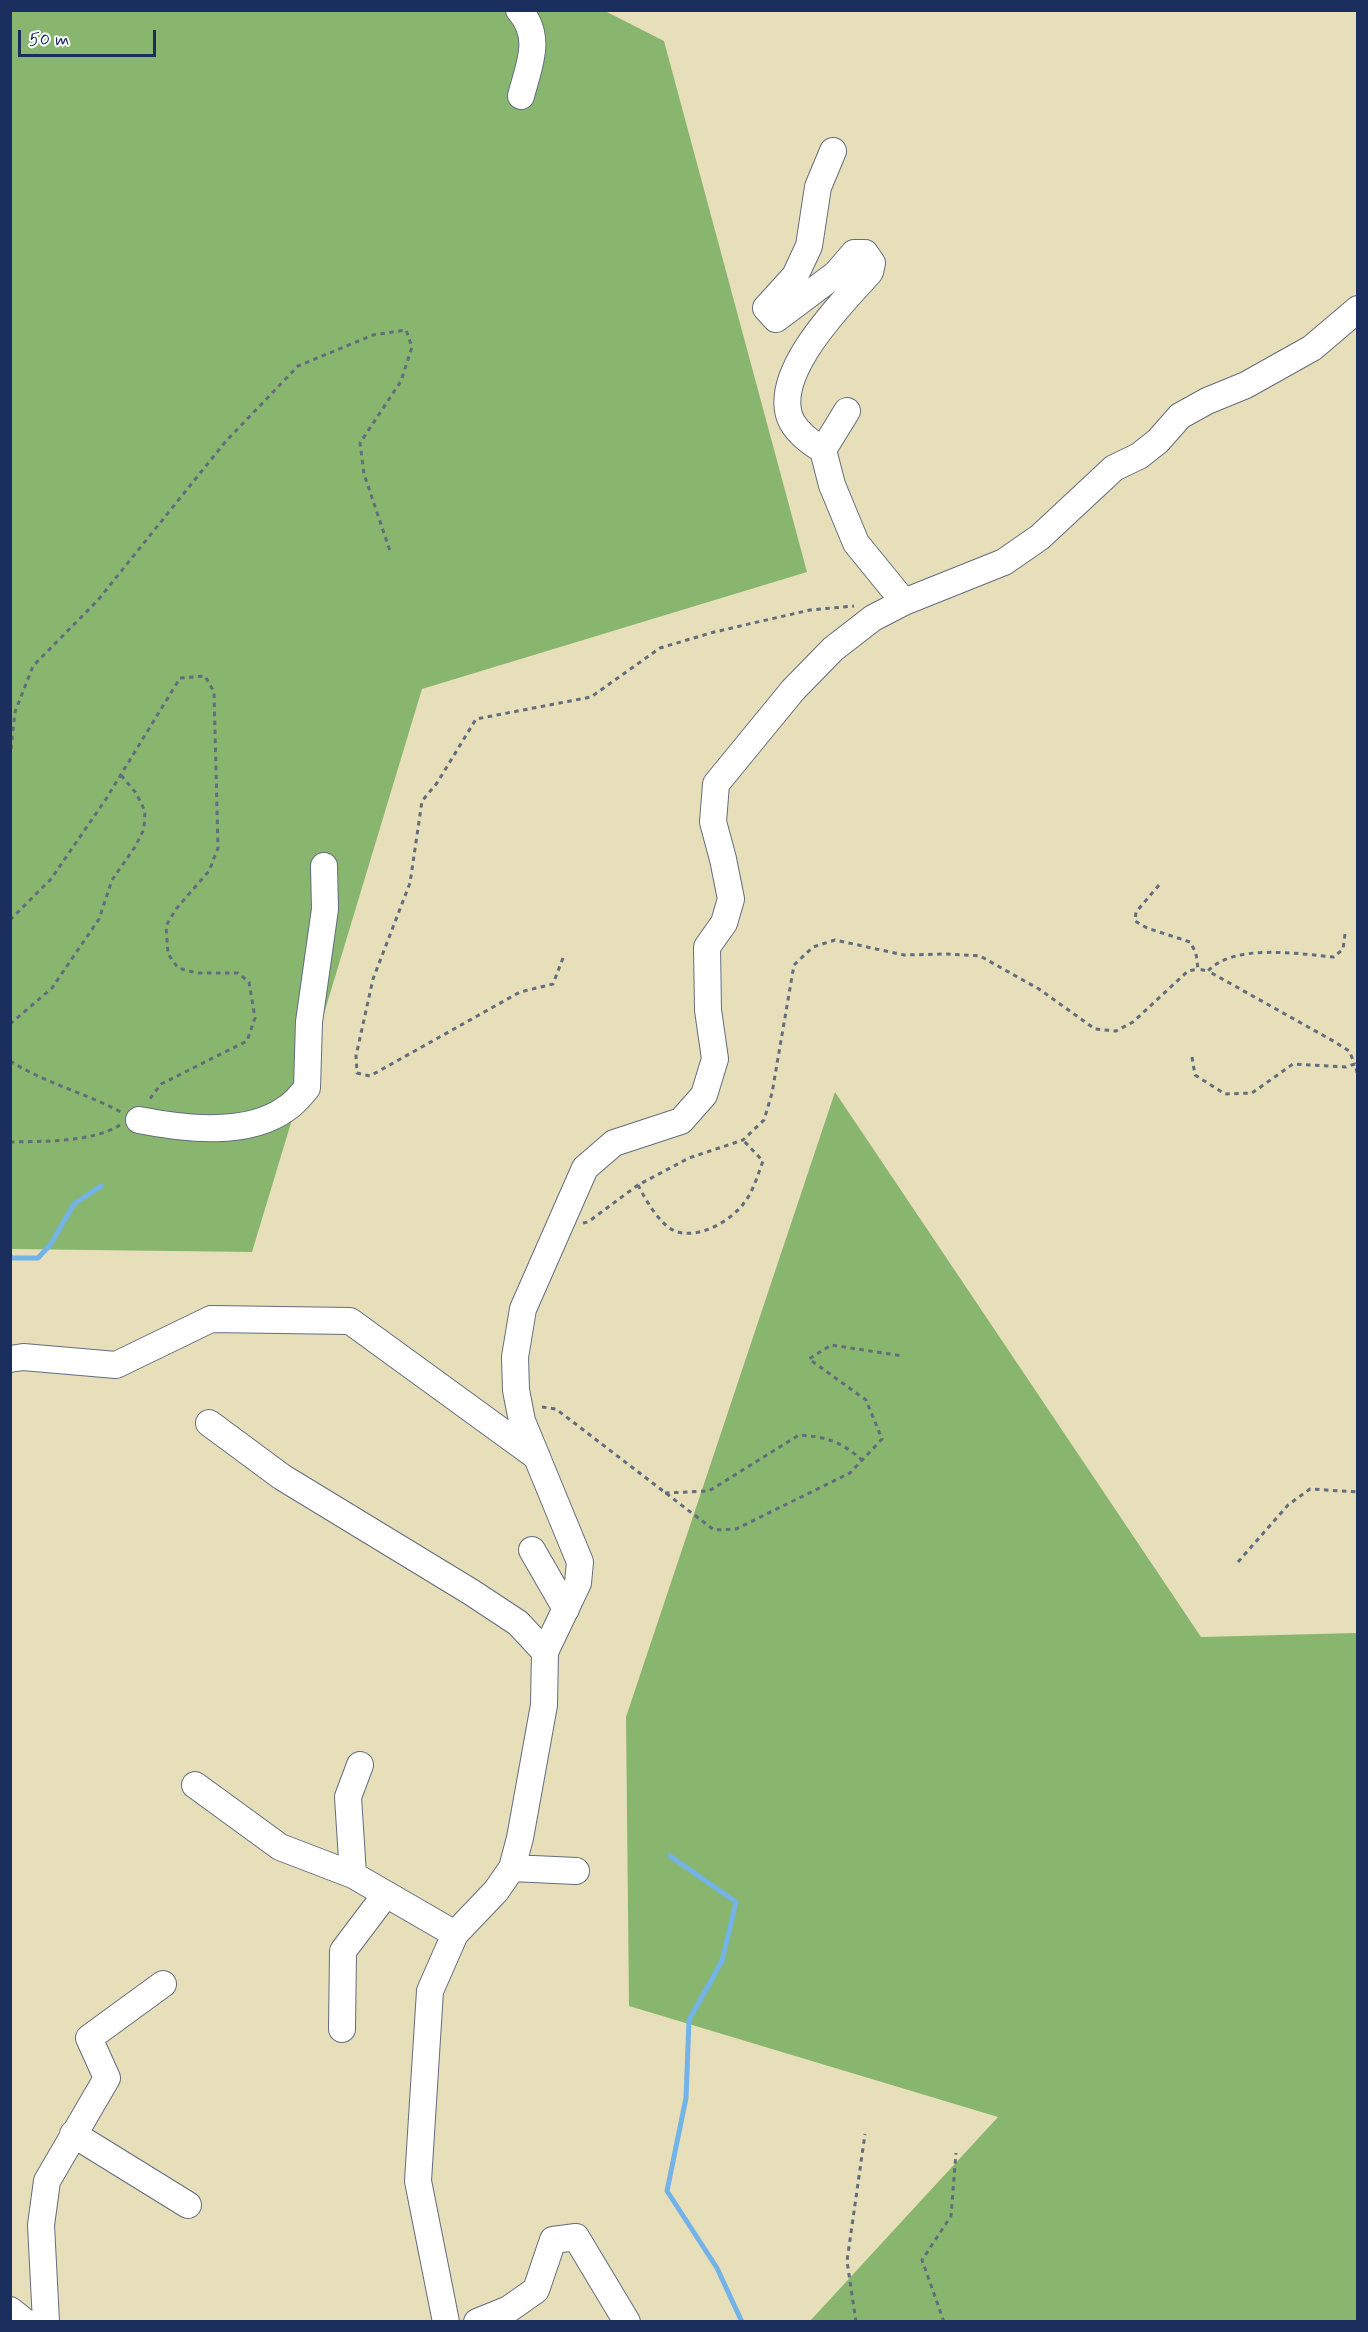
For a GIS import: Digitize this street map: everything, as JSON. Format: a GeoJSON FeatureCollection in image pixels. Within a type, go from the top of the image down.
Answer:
{"type":"FeatureCollection","features":[{"type":"Feature","properties":{"kind":"lane"},"geometry":{"type":"LineString","coordinates":[[519,10],[529,21],[534,45],[521,96]]}},
{"type":"Feature","properties":{"kind":"lane"},"geometry":{"type":"LineString","coordinates":[[833,151],[818,187],[809,246],[795,276],[766,308],[776,319],[836,274],[854,253],[865,253],[872,263],[870,272],[817,331],[790,381],[789,404],[792,421],[809,441],[823,450],[832,485],[856,543],[904,602]]}},
{"type":"Feature","properties":{"kind":"lane"},"geometry":{"type":"LineString","coordinates":[[446,2322],[418,2181],[430,1991],[455,1934],[496,1892],[512,1868],[520,1838],[544,1705],[545,1652],[578,1583],[580,1562],[522,1421],[516,1390],[515,1357],[523,1309],[585,1168],[614,1143],[681,1121],[704,1095],[715,1059],[708,1010],[707,947],[724,923],[730,899],[713,822],[716,784],[801,682],[833,649],[873,618],[904,602],[1004,562],[1040,537],[1114,468],[1145,451],[1180,416],[1206,400],[1246,386],[1273,368],[1312,348],[1358,309]]}},
{"type":"Feature","properties":{"kind":"lane"},"geometry":{"type":"LineString","coordinates":[[823,450],[847,411]]}},
{"type":"Feature","properties":{"kind":"lane"},"geometry":{"type":"LineString","coordinates":[[132,1121],[173,1127],[221,1128],[269,1119],[289,1107],[307,1088],[309,1022],[325,909],[324,866]]}},
{"type":"Feature","properties":{"kind":"lane"},"geometry":{"type":"LineString","coordinates":[[10,1359],[23,1357],[116,1365],[211,1319],[350,1322],[537,1457]]}},
{"type":"Feature","properties":{"kind":"lane"},"geometry":{"type":"LineString","coordinates":[[209,1423],[282,1477],[518,1623],[545,1652]]}},
{"type":"Feature","properties":{"kind":"lane"},"geometry":{"type":"LineString","coordinates":[[532,1550],[566,1609]]}},
{"type":"Feature","properties":{"kind":"lane"},"geometry":{"type":"LineString","coordinates":[[353,1875],[348,1797],[360,1765]]}},
{"type":"Feature","properties":{"kind":"lane"},"geometry":{"type":"LineString","coordinates":[[195,1785],[280,1846],[353,1875],[455,1934]]}},
{"type":"Feature","properties":{"kind":"lane"},"geometry":{"type":"LineString","coordinates":[[512,1868],[576,1871]]}},
{"type":"Feature","properties":{"kind":"lane"},"geometry":{"type":"LineString","coordinates":[[342,2029],[343,1951],[386,1894]]}},
{"type":"Feature","properties":{"kind":"lane"},"geometry":{"type":"LineString","coordinates":[[46,2322],[41,2225],[47,2181],[107,2078],[89,2038],[163,1984]]}},
{"type":"Feature","properties":{"kind":"lane"},"geometry":{"type":"LineString","coordinates":[[73,2134],[188,2205]]}},
{"type":"Feature","properties":{"kind":"lane"},"geometry":{"type":"LineString","coordinates":[[477,2322],[509,2309],[536,2290],[553,2240],[576,2237],[627,2322]]}},
{"type":"Feature","properties":{"kind":"lane"},"geometry":{"type":"LineString","coordinates":[[10,2310],[25,2322]]}},
{"type":"Feature","properties":{"kind":"path"},"geometry":{"type":"LineString","coordinates":[[10,758],[15,712],[33,666],[98,600],[226,441],[298,366],[373,334],[406,330],[412,347],[401,381],[360,443],[364,474],[391,554]]}},
{"type":"Feature","properties":{"kind":"path"},"geometry":{"type":"LineString","coordinates":[[563,958],[553,984],[520,992],[370,1076],[357,1073],[356,1056],[374,979],[410,883],[422,801],[438,783],[476,719],[591,697],[660,648],[714,632],[810,610],[852,606],[873,618]]}},
{"type":"Feature","properties":{"kind":"path"},"geometry":{"type":"LineString","coordinates":[[10,920],[51,879],[121,775],[180,678],[205,675],[214,692],[218,848],[209,871],[176,909],[166,926],[168,954],[178,968],[197,973],[238,973],[249,982],[255,1018],[247,1041],[161,1084],[132,1121],[113,1130],[70,1140],[10,1142]]}},
{"type":"Feature","properties":{"kind":"path"},"geometry":{"type":"LineString","coordinates":[[10,1024],[52,988],[99,919],[112,880],[135,848],[144,829],[145,811],[136,793],[121,775]]}},
{"type":"Feature","properties":{"kind":"path"},"geometry":{"type":"LineString","coordinates":[[1159,885],[1136,912],[1136,921],[1148,928],[1190,942],[1196,953],[1198,969]]}},
{"type":"Feature","properties":{"kind":"path"},"geometry":{"type":"LineString","coordinates":[[1208,971],[1215,964],[1228,958],[1256,953],[1334,957],[1343,949],[1345,934]]}},
{"type":"Feature","properties":{"kind":"path"},"geometry":{"type":"LineString","coordinates":[[558,1228],[588,1222],[638,1185],[689,1158],[743,1140],[764,1120],[772,1093],[794,966],[813,947],[835,940],[904,955],[980,956],[1039,988],[1095,1029],[1116,1031],[1133,1022],[1188,971],[1198,969],[1208,971],[1350,1051],[1358,1076]]}},
{"type":"Feature","properties":{"kind":"path"},"geometry":{"type":"LineString","coordinates":[[1192,1056],[1195,1075],[1225,1094],[1252,1093],[1293,1064],[1346,1067],[1355,1064]]}},
{"type":"Feature","properties":{"kind":"path"},"geometry":{"type":"LineString","coordinates":[[10,1061],[33,1075],[121,1112],[132,1121]]}},
{"type":"Feature","properties":{"kind":"path"},"geometry":{"type":"LineString","coordinates":[[638,1185],[650,1208],[675,1231],[700,1233],[721,1223],[745,1203],[763,1161],[743,1140]]}},
{"type":"Feature","properties":{"kind":"path"},"geometry":{"type":"LineString","coordinates":[[522,1421],[541,1407],[556,1409],[714,1530],[736,1529],[850,1473],[882,1439],[866,1400],[809,1359],[831,1345],[903,1356]]}},
{"type":"Feature","properties":{"kind":"path"},"geometry":{"type":"LineString","coordinates":[[665,1493],[709,1491],[799,1435],[816,1436],[844,1444],[862,1460]]}},
{"type":"Feature","properties":{"kind":"path"},"geometry":{"type":"LineString","coordinates":[[1238,1562],[1288,1505],[1310,1489],[1358,1492]]}},
{"type":"Feature","properties":{"kind":"path"},"geometry":{"type":"LineString","coordinates":[[856,2322],[847,2261],[865,2134]]}},
{"type":"Feature","properties":{"kind":"path"},"geometry":{"type":"LineString","coordinates":[[944,2322],[922,2260],[951,2216],[956,2153]]}},
{"type":"Feature","properties":{"kind":"green space"},"geometry":{"type":"Polygon","coordinates":[[[603,10],[664,41],[807,572],[422,689],[252,1252],[11,1249],[10,11],[603,10]]]}},
{"type":"Feature","properties":{"kind":"green space"},"geometry":{"type":"Polygon","coordinates":[[[835,1092],[1201,1637],[1357,1633],[1357,2321],[810,2321],[998,2117],[629,2006],[626,1717],[835,1092]]]}},
{"type":"Feature","properties":{"kind":"waterway"},"geometry":{"type":"LineString","coordinates":[[10,1256],[12,1258],[38,1258],[50,1245],[74,1204],[101,1186]]}},
{"type":"Feature","properties":{"kind":"waterway"},"geometry":{"type":"LineString","coordinates":[[670,1856],[736,1902],[722,1961],[689,2020],[686,2098],[667,2191],[717,2268],[742,2322]]}}]}
